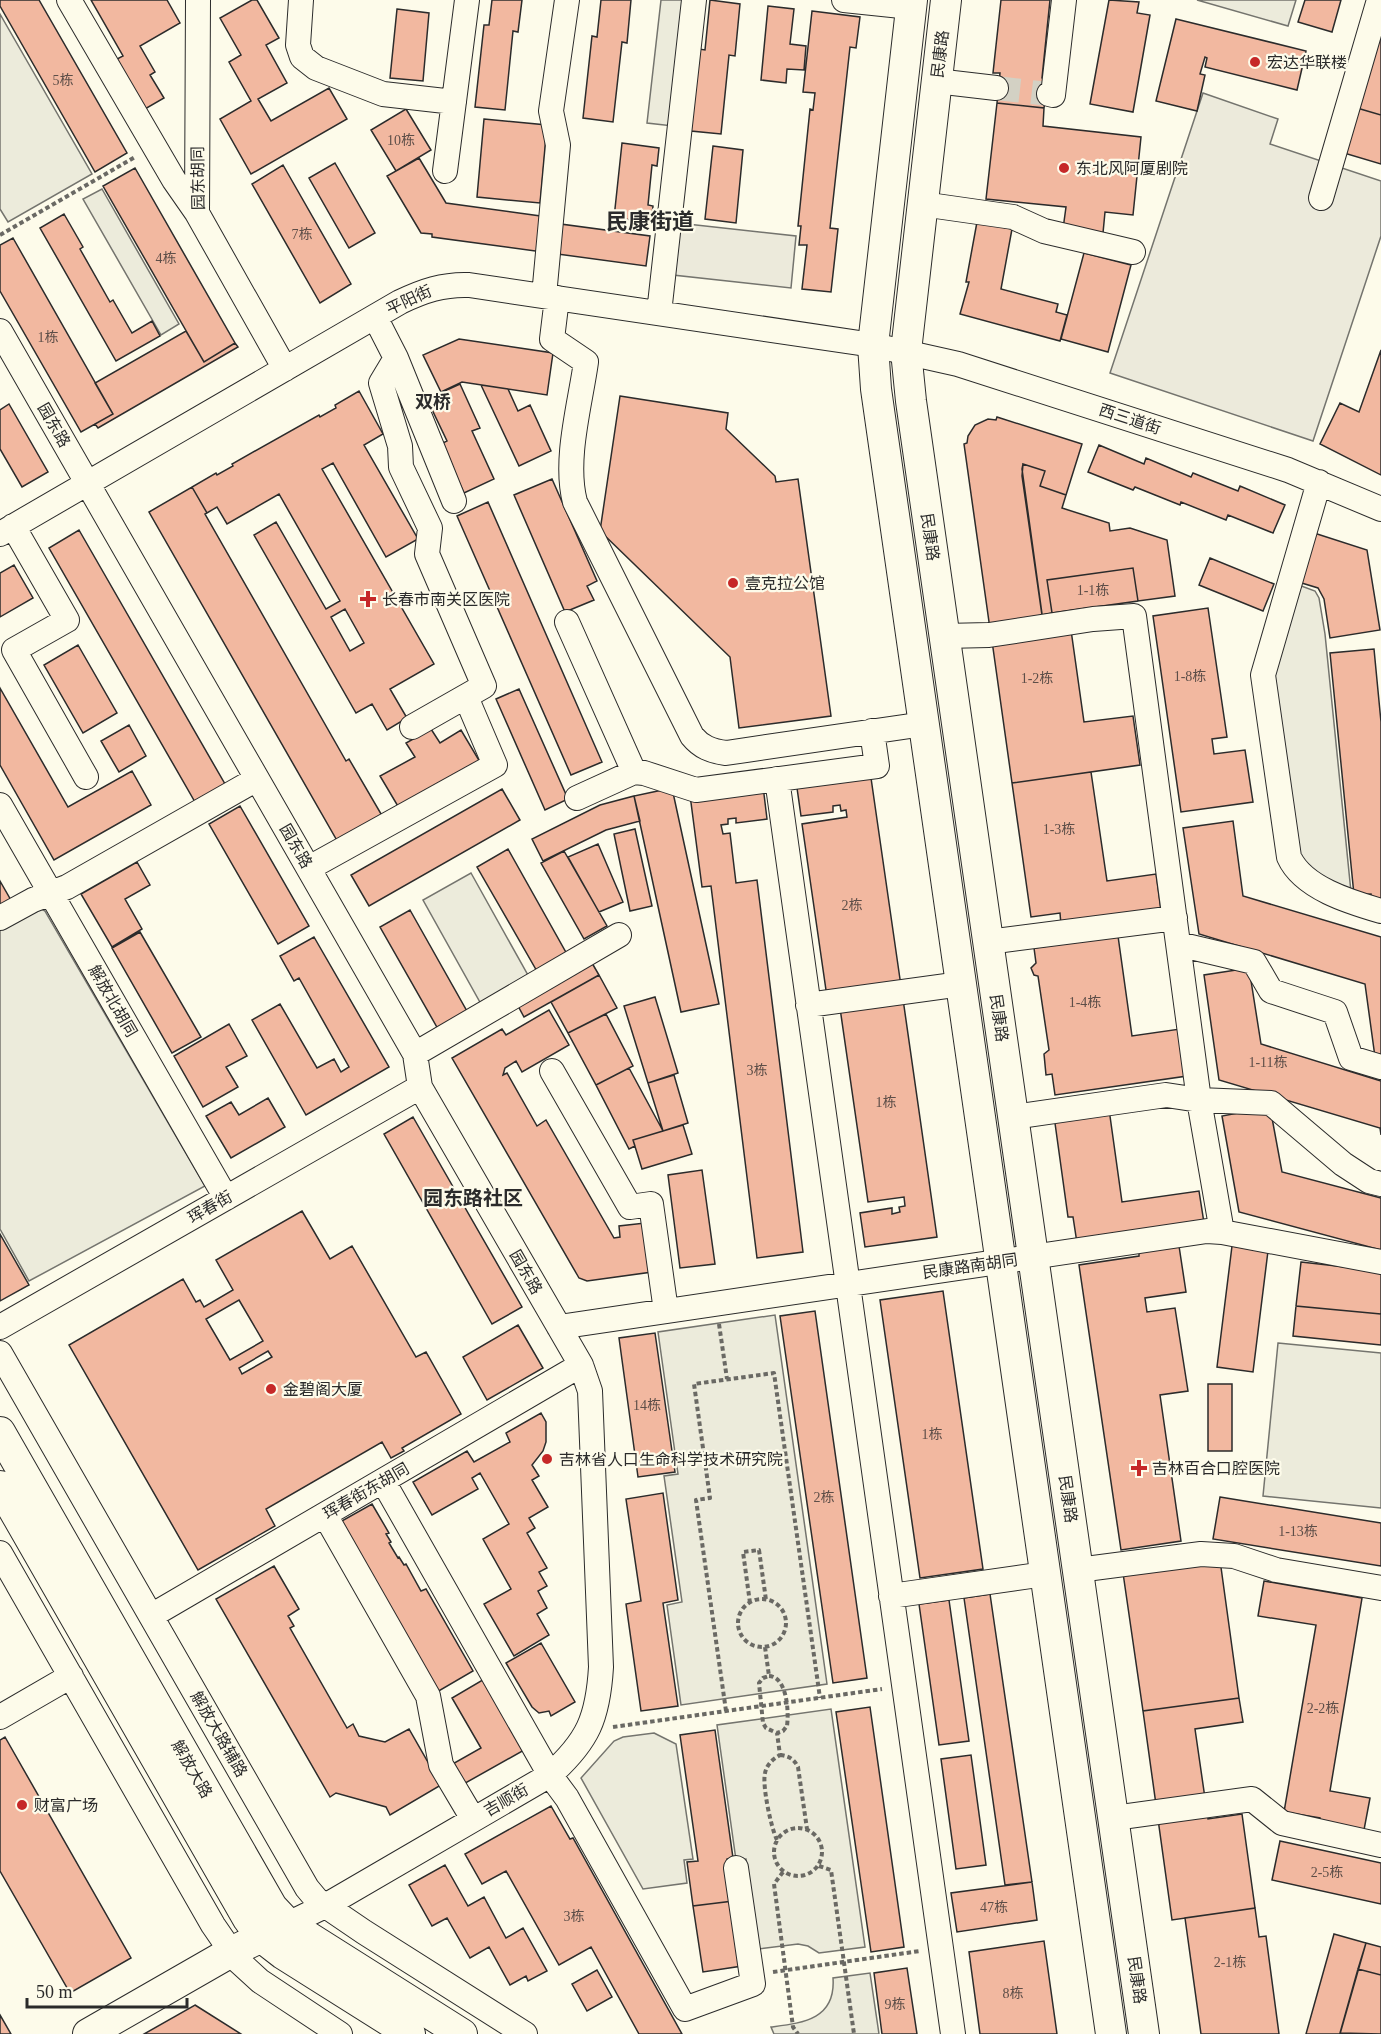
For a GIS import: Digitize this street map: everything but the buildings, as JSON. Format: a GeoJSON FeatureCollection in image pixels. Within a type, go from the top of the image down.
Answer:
{"type":"FeatureCollection","features":[{"type":"Feature","properties":{"kind":"main road","name":"民康路"},"geometry":{"type":"LineString","coordinates":[[946,0],[906,351],[944,636],[1144,2034]]}},
{"type":"Feature","properties":{"kind":"main road","name":"民康路"},"geometry":{"type":"LineString","coordinates":[[911,4],[873,345],[876,389],[1111,2034]]}},
{"type":"Feature","properties":{"kind":"main road","name":"解放大路"},"geometry":{"type":"LineString","coordinates":[[0,1432],[272,1907],[288,1924],[462,2034]]}},
{"type":"Feature","properties":{"kind":"main road","name":"解放大路"},"geometry":{"type":"LineString","coordinates":[[0,1486],[242,1909],[261,1937],[283,1954],[410,2034]]}},
{"type":"Feature","properties":{"kind":"main road","name":"吉顺街"},"geometry":{"type":"LineString","coordinates":[[88,2034],[231,1952],[288,1924]]}},
{"type":"Feature","properties":{"kind":"street"},"geometry":{"type":"LineString","coordinates":[[69,0],[174,180],[197,213]]}},
{"type":"Feature","properties":{"kind":"street","name":"园东胡同"},"geometry":{"type":"LineString","coordinates":[[198,0],[197,213],[285,369]]}},
{"type":"Feature","properties":{"kind":"street"},"geometry":{"type":"LineString","coordinates":[[301,0],[298,45],[302,57],[316,68],[383,94],[454,102]]}},
{"type":"Feature","properties":{"kind":"street"},"geometry":{"type":"LineString","coordinates":[[445,171],[467,0]]}},
{"type":"Feature","properties":{"kind":"street"},"geometry":{"type":"LineString","coordinates":[[567,0],[551,111],[558,145],[550,297],[552,339],[586,362],[571,464],[571,488],[575,502],[698,744],[706,749],[726,753],[924,724]]}},
{"type":"Feature","properties":{"kind":"street"},"geometry":{"type":"LineString","coordinates":[[659,313],[694,0]]}},
{"type":"Feature","properties":{"kind":"street"},"geometry":{"type":"LineString","coordinates":[[844,0],[911,4]]}},
{"type":"Feature","properties":{"kind":"street"},"geometry":{"type":"LineString","coordinates":[[1049,94],[1053,95],[1064,0]]}},
{"type":"Feature","properties":{"kind":"street"},"geometry":{"type":"LineString","coordinates":[[1321,198],[1379,0]]}},
{"type":"Feature","properties":{"kind":"street"},"geometry":{"type":"LineString","coordinates":[[936,81],[996,88]]}},
{"type":"Feature","properties":{"kind":"street"},"geometry":{"type":"LineString","coordinates":[[922,204],[1013,218],[1044,231],[1133,252]]}},
{"type":"Feature","properties":{"kind":"street","name":"平阳街"},"geometry":{"type":"LineString","coordinates":[[7,530],[418,293],[452,284],[873,345]]}},
{"type":"Feature","properties":{"kind":"street"},"geometry":{"type":"LineString","coordinates":[[375,317],[396,358],[454,501]]}},
{"type":"Feature","properties":{"kind":"street","name":"园东路"},"geometry":{"type":"LineString","coordinates":[[0,331],[415,1053],[420,1087],[581,1365]]}},
{"type":"Feature","properties":{"kind":"street","name":"西三道街"},"geometry":{"type":"LineString","coordinates":[[873,345],[958,364],[1288,470],[1381,509]]}},
{"type":"Feature","properties":{"kind":"street"},"geometry":{"type":"LineString","coordinates":[[396,358],[381,383],[400,446],[401,466],[430,528],[427,554],[484,686],[412,727]]}},
{"type":"Feature","properties":{"kind":"street"},"geometry":{"type":"LineString","coordinates":[[1319,482],[1263,675],[1289,857],[1293,866],[1310,883],[1358,905],[1381,911]]}},
{"type":"Feature","properties":{"kind":"street"},"geometry":{"type":"LineString","coordinates":[[7,530],[67,620],[14,650],[86,777]]}},
{"type":"Feature","properties":{"kind":"street"},"geometry":{"type":"LineString","coordinates":[[944,636],[989,634],[1093,619],[1134,616],[1199,1100],[1222,1232]]}},
{"type":"Feature","properties":{"kind":"street"},"geometry":{"type":"LineString","coordinates":[[567,622],[634,772]]}},
{"type":"Feature","properties":{"kind":"street"},"geometry":{"type":"LineString","coordinates":[[309,868],[495,765],[466,697]]}},
{"type":"Feature","properties":{"kind":"street"},"geometry":{"type":"LineString","coordinates":[[577,798],[634,772],[644,773],[696,790],[877,766],[872,731]]}},
{"type":"Feature","properties":{"kind":"street"},"geometry":{"type":"LineString","coordinates":[[0,918],[33,900],[67,887],[257,779]]}},
{"type":"Feature","properties":{"kind":"street"},"geometry":{"type":"LineString","coordinates":[[777,779],[953,2034]]}},
{"type":"Feature","properties":{"kind":"street","name":"解放北胡同"},"geometry":{"type":"LineString","coordinates":[[0,805],[226,1198]]}},
{"type":"Feature","properties":{"kind":"street"},"geometry":{"type":"LineString","coordinates":[[988,942],[1174,918]]}},
{"type":"Feature","properties":{"kind":"street"},"geometry":{"type":"LineString","coordinates":[[415,1053],[619,935]]}},
{"type":"Feature","properties":{"kind":"street"},"geometry":{"type":"LineString","coordinates":[[1178,944],[1254,962],[1271,992],[1335,1012],[1351,1058],[1381,1067]]}},
{"type":"Feature","properties":{"kind":"street"},"geometry":{"type":"LineString","coordinates":[[808,1005],[961,984]]}},
{"type":"Feature","properties":{"kind":"street"},"geometry":{"type":"LineString","coordinates":[[552,1071],[630,1207],[651,1204],[666,1311]]}},
{"type":"Feature","properties":{"kind":"street","name":"珲春街"},"geometry":{"type":"LineString","coordinates":[[0,1327],[420,1087]]}},
{"type":"Feature","properties":{"kind":"street"},"geometry":{"type":"LineString","coordinates":[[1013,1118],[1166,1095],[1199,1100],[1271,1103],[1343,1164],[1368,1181],[1381,1184]]}},
{"type":"Feature","properties":{"kind":"street","name":"民康路南胡同"},"geometry":{"type":"LineString","coordinates":[[559,1327],[1207,1231],[1381,1262]]}},
{"type":"Feature","properties":{"kind":"street","name":"解放大路辅路"},"geometry":{"type":"LineString","coordinates":[[0,1353],[307,1888],[325,1906],[525,2034]]}},
{"type":"Feature","properties":{"kind":"street","name":"珲春街东胡同"},"geometry":{"type":"LineString","coordinates":[[151,1616],[581,1365]]}},
{"type":"Feature","properties":{"kind":"street","name":"吉顺街"},"geometry":{"type":"LineString","coordinates":[[288,1924],[325,1906],[550,1774],[570,1756],[587,1730],[594,1716],[601,1667],[590,1391],[581,1365]]}},
{"type":"Feature","properties":{"kind":"street"},"geometry":{"type":"LineString","coordinates":[[382,1481],[550,1774],[567,1798],[686,2009],[753,1984],[736,1868]]}},
{"type":"Feature","properties":{"kind":"street"},"geometry":{"type":"LineString","coordinates":[[325,1515],[428,1696],[441,1765],[473,1819]]}},
{"type":"Feature","properties":{"kind":"street"},"geometry":{"type":"LineString","coordinates":[[0,1553],[207,1915],[231,1952],[260,1981],[330,2031]]}},
{"type":"Feature","properties":{"kind":"street"},"geometry":{"type":"LineString","coordinates":[[1078,1570],[1212,1554],[1234,1556],[1276,1570],[1381,1588]]}},
{"type":"Feature","properties":{"kind":"street"},"geometry":{"type":"LineString","coordinates":[[891,1596],[1045,1574]]}},
{"type":"Feature","properties":{"kind":"street"},"geometry":{"type":"LineString","coordinates":[[0,1717],[71,1676]]}},
{"type":"Feature","properties":{"kind":"street"},"geometry":{"type":"LineString","coordinates":[[1114,1818],[1252,1799],[1282,1823],[1381,1845]]}},
{"type":"Feature","properties":{"kind":"path"},"geometry":{"type":"LineString","coordinates":[[0,235],[154,146]]}},
{"type":"Feature","properties":{"kind":"path"},"geometry":{"type":"LineString","coordinates":[[716,1304],[727,1379]]}},
{"type":"Feature","properties":{"kind":"path"},"geometry":{"type":"LineString","coordinates":[[726,1711],[696,1500],[710,1498],[694,1384],[727,1379],[774,1373],[820,1698]]}},
{"type":"Feature","properties":{"kind":"path"},"geometry":{"type":"LineString","coordinates":[[750,1603],[743,1552],[759,1550],[766,1600]]}},
{"type":"Feature","properties":{"kind":"path"},"geometry":{"type":"LineString","coordinates":[[756,1600],[766,1600],[780,1607],[786,1623],[780,1639],[774,1644],[765,1647],[749,1644],[740,1633],[738,1618],[742,1610],[750,1603],[756,1600]]}},
{"type":"Feature","properties":{"kind":"path"},"geometry":{"type":"LineString","coordinates":[[765,1647],[769,1676]]}},
{"type":"Feature","properties":{"kind":"path"},"geometry":{"type":"LineString","coordinates":[[769,1676],[775,1676],[780,1680],[785,1702],[787,1725],[783,1731],[777,1733],[766,1728],[761,1706],[759,1683],[763,1678],[769,1676]]}},
{"type":"Feature","properties":{"kind":"path"},"geometry":{"type":"LineString","coordinates":[[587,1730],[903,1686]]}},
{"type":"Feature","properties":{"kind":"path"},"geometry":{"type":"LineString","coordinates":[[777,1733],[780,1755]]}},
{"type":"Feature","properties":{"kind":"path"},"geometry":{"type":"LineString","coordinates":[[777,1840],[790,1829],[807,1829],[815,1834],[823,1850],[819,1866],[814,1872],[798,1877],[790,1876],[783,1872],[774,1857],[777,1840],[771,1826],[764,1779],[769,1763],[780,1755],[788,1756],[795,1761],[798,1767],[807,1829]]}},
{"type":"Feature","properties":{"kind":"path"},"geometry":{"type":"LineString","coordinates":[[819,1866],[831,1870],[854,2034]]}},
{"type":"Feature","properties":{"kind":"path"},"geometry":{"type":"LineString","coordinates":[[783,1872],[774,1884],[793,2027],[798,2034]]}},
{"type":"Feature","properties":{"kind":"path"},"geometry":{"type":"LineString","coordinates":[[751,1975],[941,1948]]}},
{"type":"Feature","properties":{"kind":"shaded area"},"geometry":{"type":"Polygon","coordinates":[[[661,0],[686,0],[673,126],[647,123],[661,0]]]}},
{"type":"Feature","properties":{"kind":"shaded area"},"geometry":{"type":"Polygon","coordinates":[[[1197,0],[1296,0],[1288,26],[1197,0]]]}},
{"type":"Feature","properties":{"kind":"shaded area"},"geometry":{"type":"Polygon","coordinates":[[[0,14],[92,174],[8,222],[0,209],[0,14]]]}},
{"type":"Feature","properties":{"kind":"shaded area"},"geometry":{"type":"Polygon","coordinates":[[[1203,93],[1278,119],[1270,144],[1381,181],[1381,236],[1313,441],[1110,373],[1203,93]]]}},
{"type":"Feature","properties":{"kind":"shaded area"},"geometry":{"type":"Polygon","coordinates":[[[102,189],[179,324],[161,335],[83,199],[102,189]]]}},
{"type":"Feature","properties":{"kind":"shaded area"},"geometry":{"type":"Polygon","coordinates":[[[678,223],[796,236],[791,288],[673,275],[678,223]]]}},
{"type":"Feature","properties":{"kind":"shaded area"},"geometry":{"type":"Polygon","coordinates":[[[1296,584],[1315,591],[1319,598],[1325,634],[1351,892],[1298,865],[1271,662],[1296,584]]]}},
{"type":"Feature","properties":{"kind":"shaded area"},"geometry":{"type":"Polygon","coordinates":[[[471,873],[529,977],[481,1004],[423,900],[471,873]]]}},
{"type":"Feature","properties":{"kind":"shaded area"},"geometry":{"type":"Polygon","coordinates":[[[38,907],[45,911],[205,1186],[29,1281],[0,1229],[0,928],[38,907]]]}},
{"type":"Feature","properties":{"kind":"shaded area"},"geometry":{"type":"Polygon","coordinates":[[[775,1315],[827,1684],[681,1705],[667,1605],[682,1602],[664,1476],[678,1474],[658,1332],[775,1315]]]}},
{"type":"Feature","properties":{"kind":"shaded area"},"geometry":{"type":"Polygon","coordinates":[[[1278,1343],[1381,1353],[1381,1508],[1263,1496],[1278,1343]]]}},
{"type":"Feature","properties":{"kind":"shaded area"},"geometry":{"type":"Polygon","coordinates":[[[831,1709],[865,1947],[819,1953],[808,1946],[798,1944],[759,1949],[746,1859],[736,1860],[717,1725],[831,1709]]]}},
{"type":"Feature","properties":{"kind":"shaded area"},"geometry":{"type":"Polygon","coordinates":[[[654,1733],[676,1744],[693,1859],[684,1860],[687,1883],[643,1889],[581,1778],[614,1741],[623,1737],[654,1733]]]}},
{"type":"Feature","properties":{"kind":"shaded area"},"geometry":{"type":"Polygon","coordinates":[[[870,1973],[879,2034],[774,2034],[771,2027],[805,2021],[823,2011],[829,2003],[833,1978],[870,1973]]]}},
{"type":"Feature","properties":{"kind":"tunnel"},"geometry":{"type":"LineString","coordinates":[[996,88],[1049,94]]}},
{"type":"Feature","properties":{"kind":"place","name":"宏达华联楼"},"geometry":{"type":"Point","coordinates":[1255,62]}},
{"type":"Feature","properties":{"kind":"place","name":"东北风阿厦剧院"},"geometry":{"type":"Point","coordinates":[1064,168]}},
{"type":"Feature","properties":{"kind":"place","name":"壹克拉公馆"},"geometry":{"type":"Point","coordinates":[733,583]}},
{"type":"Feature","properties":{"kind":"place","name":"长春市南关区医院"},"geometry":{"type":"Point","coordinates":[368,599]}},
{"type":"Feature","properties":{"kind":"place","name":"金碧阁大厦"},"geometry":{"type":"Point","coordinates":[271,1389]}},
{"type":"Feature","properties":{"kind":"place","name":"吉林省人口生命科学技术研究院"},"geometry":{"type":"Point","coordinates":[547,1459]}},
{"type":"Feature","properties":{"kind":"place","name":"吉林百合口腔医院"},"geometry":{"type":"Point","coordinates":[1139,1468]}},
{"type":"Feature","properties":{"kind":"place","name":"财富广场"},"geometry":{"type":"Point","coordinates":[22,1805]}},
{"type":"Feature","properties":{"kind":"district","name":"民康街道"},"geometry":{"type":"Point","coordinates":[650,221]}},
{"type":"Feature","properties":{"kind":"district","name":"双桥"},"geometry":{"type":"Point","coordinates":[433,402]}},
{"type":"Feature","properties":{"kind":"district","name":"园东路社区"},"geometry":{"type":"Point","coordinates":[473,1198]}}]}
